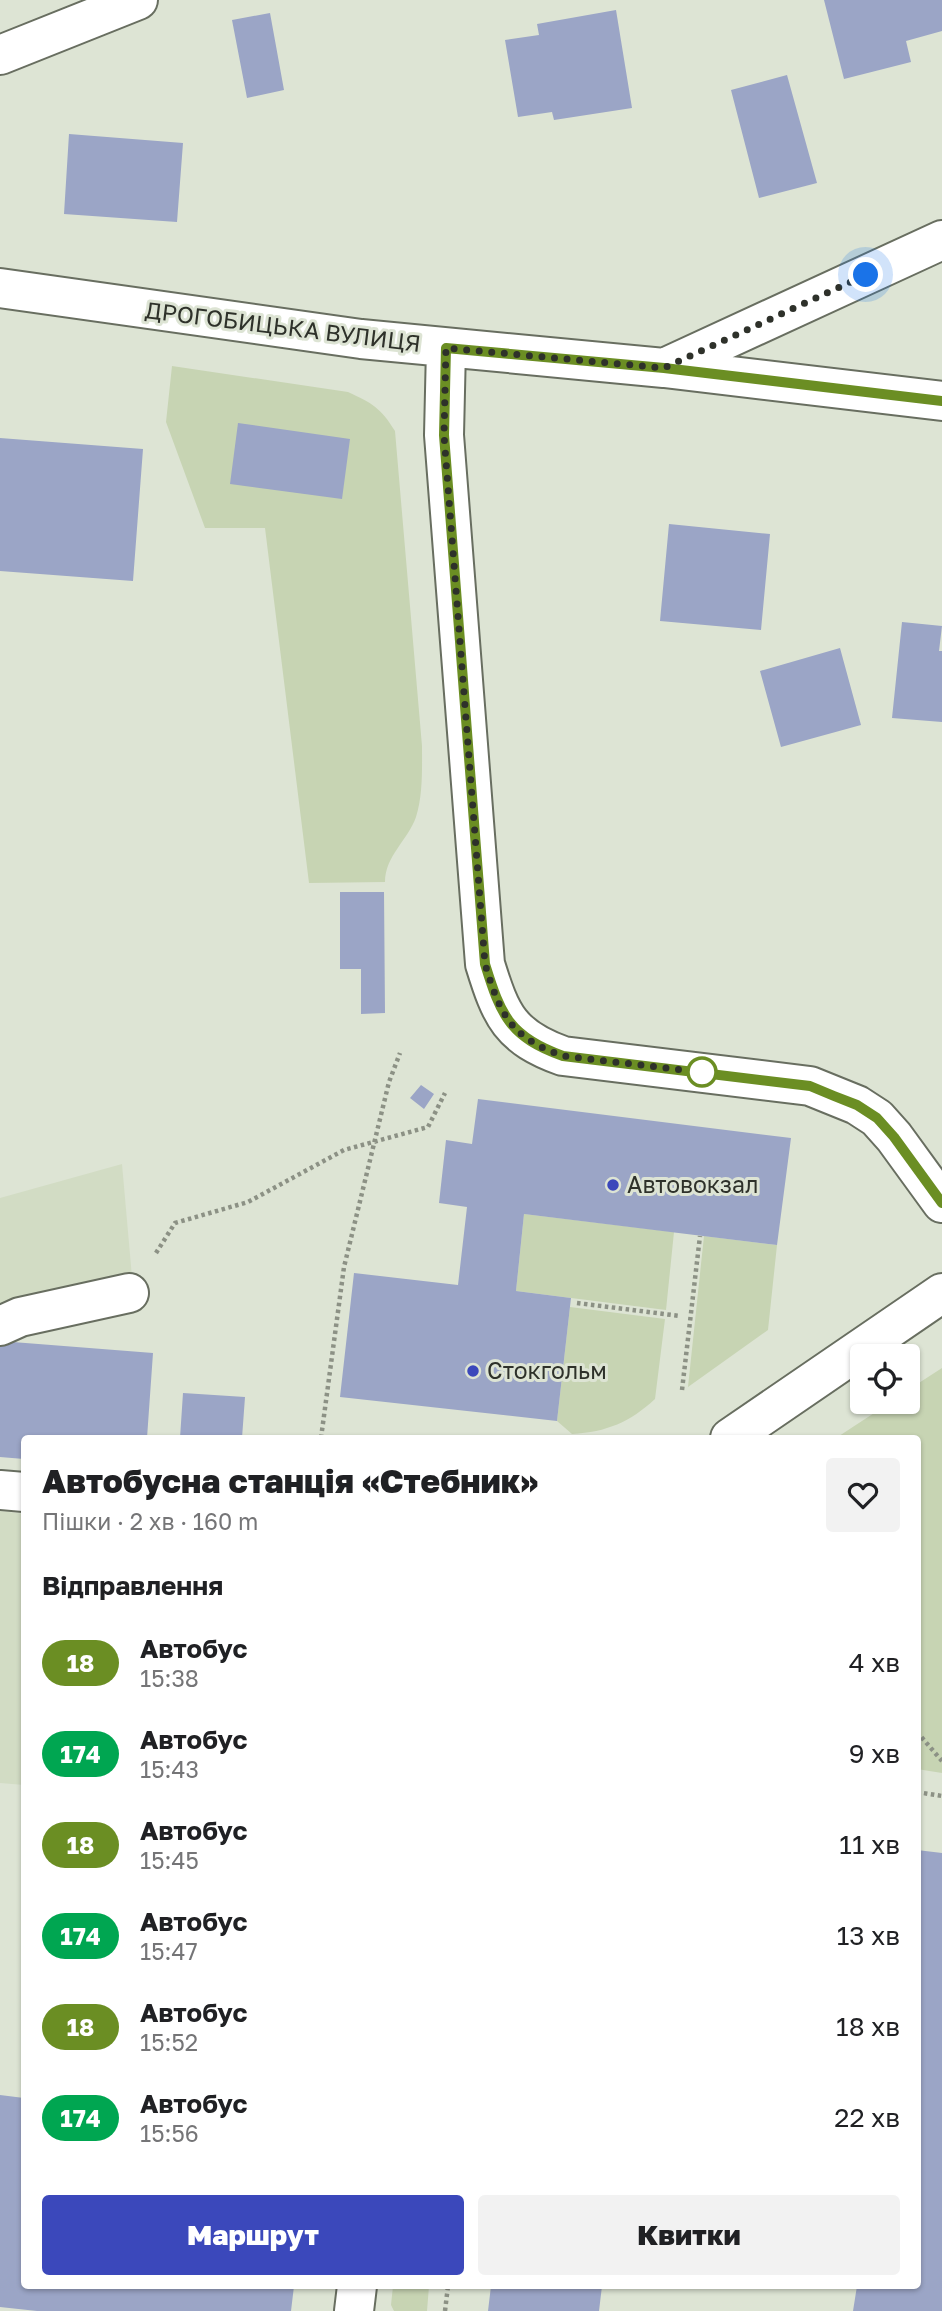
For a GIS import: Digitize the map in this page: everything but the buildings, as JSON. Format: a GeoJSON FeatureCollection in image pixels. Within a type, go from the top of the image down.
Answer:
{"type":"FeatureCollection","features":[{"type":"Feature","properties":{"kind":"street"},"geometry":{"type":"LineString","coordinates":[[0,55],[138,0]]}},
{"type":"Feature","properties":{"kind":"street"},"geometry":{"type":"LineString","coordinates":[[664,368],[942,240]]}},
{"type":"Feature","properties":{"kind":"street","name":"ДРОГОБИЦЬКА ВУЛИЦЯ"},"geometry":{"type":"LineString","coordinates":[[0,288],[361,339],[664,368],[942,401]]}},
{"type":"Feature","properties":{"kind":"street"},"geometry":{"type":"LineString","coordinates":[[446,348],[444,435],[485,964],[495,997],[514,1029],[541,1048],[563,1056],[810,1086],[857,1105],[877,1118],[894,1137],[942,1203]]}},
{"type":"Feature","properties":{"kind":"street"},"geometry":{"type":"LineString","coordinates":[[0,1326],[20,1317],[129,1293]]}},
{"type":"Feature","properties":{"kind":"street"},"geometry":{"type":"LineString","coordinates":[[734,1435],[942,1293]]}},
{"type":"Feature","properties":{"kind":"street"},"geometry":{"type":"LineString","coordinates":[[0,1490],[21,1492]]}},
{"type":"Feature","properties":{"kind":"street"},"geometry":{"type":"LineString","coordinates":[[355,2311],[357,2289]]}},
{"type":"Feature","properties":{"kind":"path"},"geometry":{"type":"LineString","coordinates":[[321,1435],[344,1267],[389,1082],[400,1053]]}},
{"type":"Feature","properties":{"kind":"path"},"geometry":{"type":"LineString","coordinates":[[129,1293],[143,1278],[160,1243],[175,1223],[248,1202],[344,1150],[428,1127],[445,1093]]}},
{"type":"Feature","properties":{"kind":"path"},"geometry":{"type":"LineString","coordinates":[[682,1390],[700,1236]]}},
{"type":"Feature","properties":{"kind":"path"},"geometry":{"type":"LineString","coordinates":[[577,1303],[680,1316]]}},
{"type":"Feature","properties":{"kind":"path"},"geometry":{"type":"LineString","coordinates":[[921,1737],[942,1762]]}},
{"type":"Feature","properties":{"kind":"path"},"geometry":{"type":"LineString","coordinates":[[921,1793],[942,1796]]}},
{"type":"Feature","properties":{"kind":"path"},"geometry":{"type":"LineString","coordinates":[[445,2311],[448,2289]]}},
{"type":"Feature","properties":{"kind":"shaded area"},"geometry":{"type":"Polygon","coordinates":[[[172,366],[348,392],[375,407],[395,431],[422,772],[416,817],[389,864],[385,882],[309,883],[265,528],[205,528],[166,422],[172,366]]]}},
{"type":"Feature","properties":{"kind":"shaded area"},"geometry":{"type":"Polygon","coordinates":[[[122,1164],[132,1277],[0,1312],[0,1198],[122,1164]]]}},
{"type":"Feature","properties":{"kind":"shaded area"},"geometry":{"type":"Polygon","coordinates":[[[524,1214],[674,1232],[666,1310],[516,1291],[524,1214]]]}},
{"type":"Feature","properties":{"kind":"shaded area"},"geometry":{"type":"Polygon","coordinates":[[[704,1236],[777,1245],[768,1330],[688,1387],[704,1236]]]}},
{"type":"Feature","properties":{"kind":"shaded area"},"geometry":{"type":"Polygon","coordinates":[[[570,1307],[665,1319],[655,1399],[627,1420],[596,1431],[572,1434],[557,1421],[570,1307]]]}},
{"type":"Feature","properties":{"kind":"shaded area"},"geometry":{"type":"Polygon","coordinates":[[[942,1368],[942,1773],[921,1770],[921,1435],[841,1435],[873,1414],[920,1414],[920,1382],[942,1368]]]}},
{"type":"Feature","properties":{"kind":"shaded area"},"geometry":{"type":"Polygon","coordinates":[[[0,1511],[21,1514],[21,1785],[0,1783],[0,1511]]]}},
{"type":"Feature","properties":{"kind":"shaded area"},"geometry":{"type":"Polygon","coordinates":[[[393,2289],[429,2289],[427,2311],[394,2311],[391,2305],[393,2289]]]}},
{"type":"Feature","properties":{"kind":"bus line","name":"18"},"geometry":{"type":"LineString","coordinates":[[942,401],[664,368],[446,348],[444,435],[485,964],[495,997],[514,1029],[541,1048],[563,1056],[810,1086],[857,1105],[877,1118],[894,1137],[942,1203]]}},
{"type":"Feature","properties":{"kind":"place","name":"Автовокзал"},"geometry":{"type":"Point","coordinates":[613,1185]}},
{"type":"Feature","properties":{"kind":"place","name":"Стокгольм"},"geometry":{"type":"Point","coordinates":[473,1371]}},
{"type":"Feature","properties":{"kind":"route"},"geometry":{"type":"LineString","coordinates":[[702,1072],[709,1073],[563,1056],[541,1048],[514,1029],[495,997],[485,964],[444,435],[446,348],[664,368],[866,275]]}}]}
